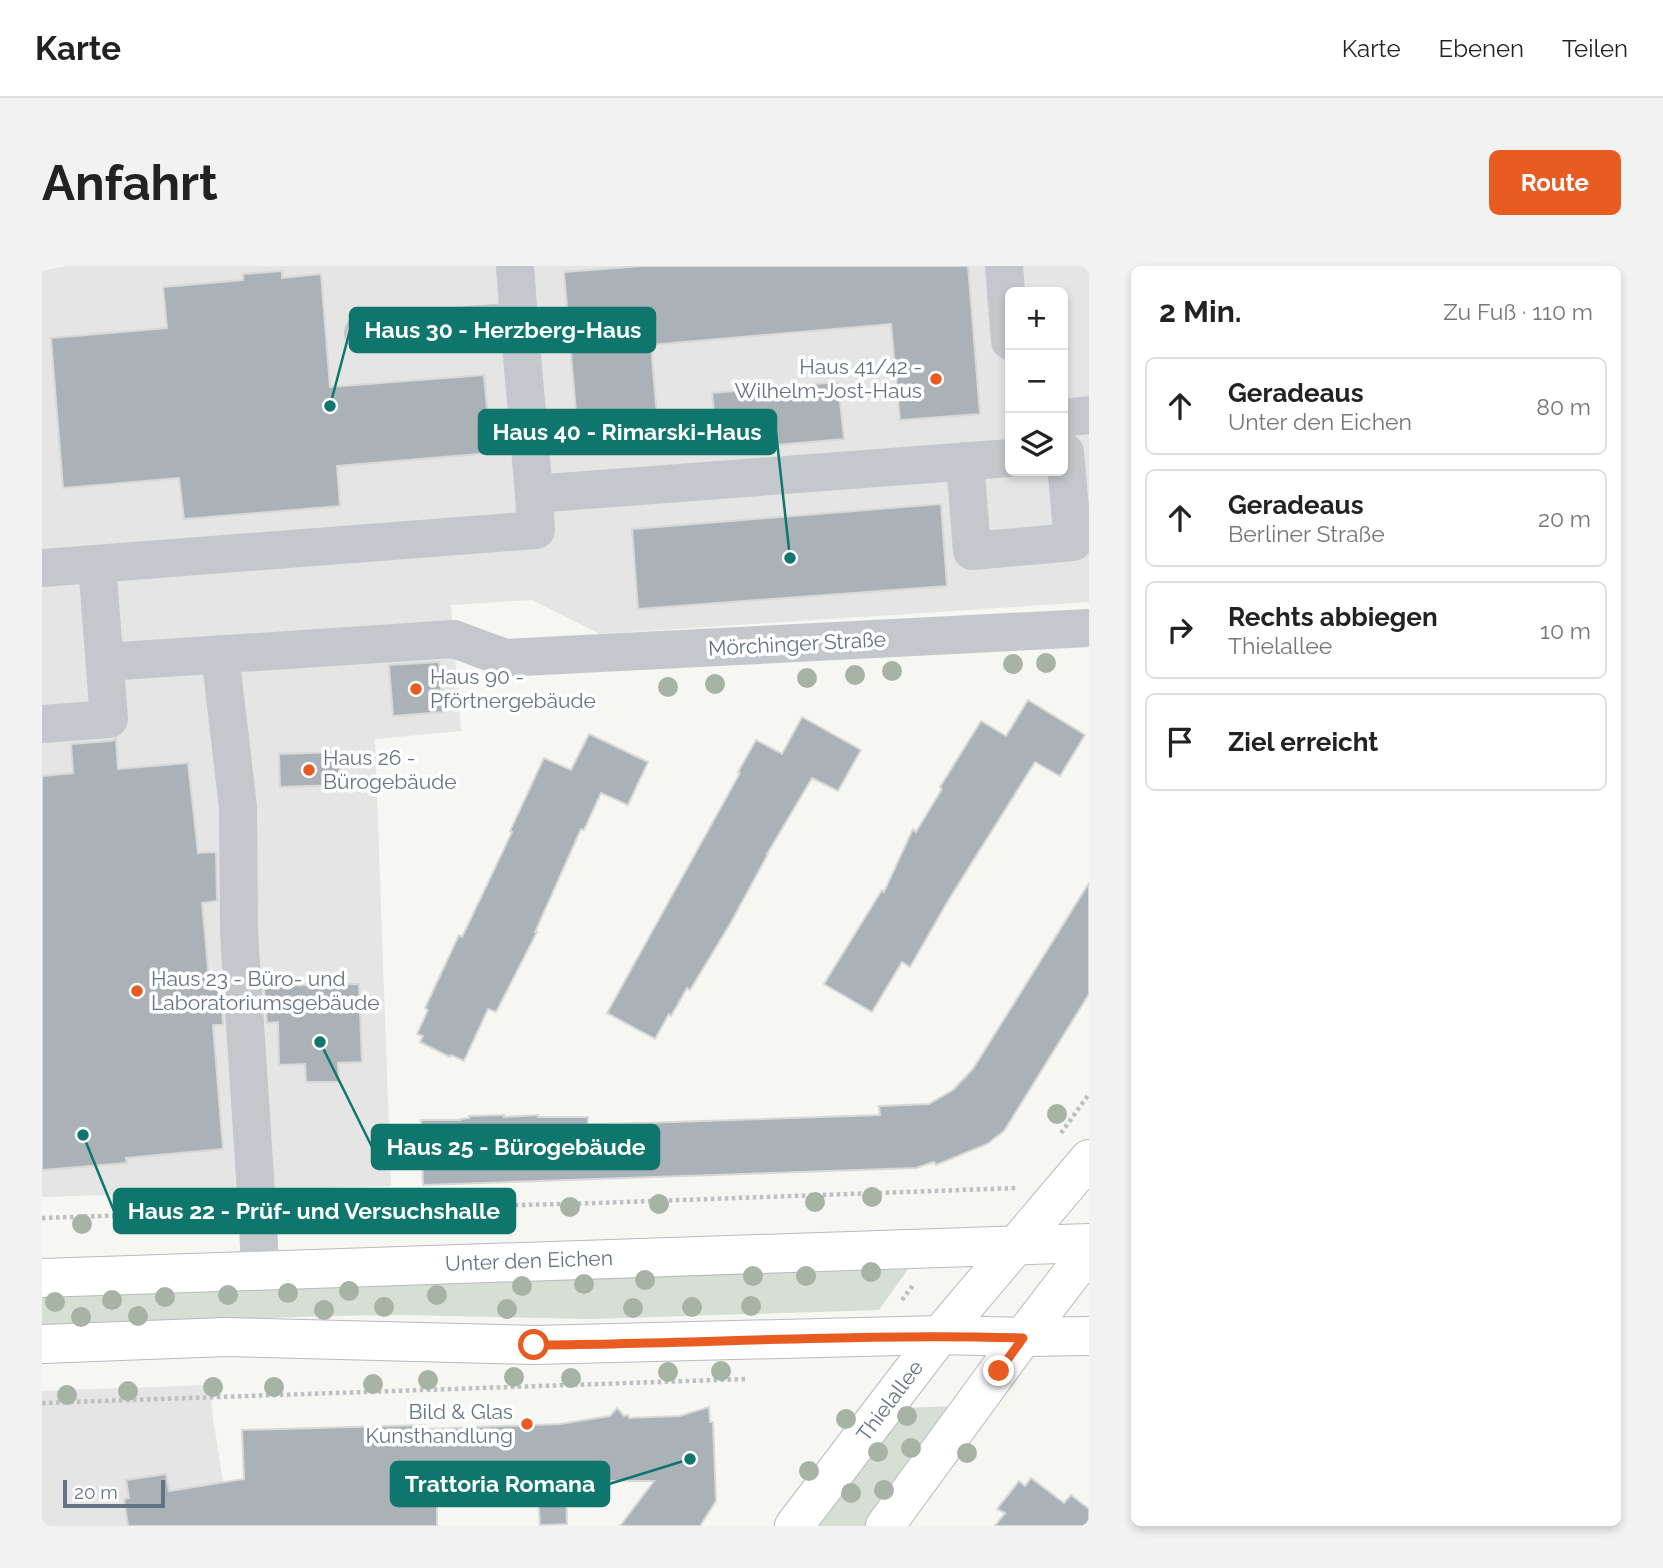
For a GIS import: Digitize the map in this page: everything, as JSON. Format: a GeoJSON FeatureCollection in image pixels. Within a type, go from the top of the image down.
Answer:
{"type":"FeatureCollection","features":[{"type":"Feature","properties":{"kind":"main road","name":"Thielallee"},"geometry":{"type":"LineString","coordinates":[[794,1526],[940,1335],[1089,1159]]}},
{"type":"Feature","properties":{"kind":"main road","name":"Unter den Eichen"},"geometry":{"type":"LineString","coordinates":[[42,1278],[1089,1242]]}},
{"type":"Feature","properties":{"kind":"main road"},"geometry":{"type":"LineString","coordinates":[[884,1526],[1089,1251]]}},
{"type":"Feature","properties":{"kind":"main road"},"geometry":{"type":"LineString","coordinates":[[42,1344],[226,1337],[534,1345],[940,1335],[1023,1338],[1089,1336]]}},
{"type":"Feature","properties":{"kind":"street"},"geometry":{"type":"LineString","coordinates":[[42,568],[536,530],[514,266]]}},
{"type":"Feature","properties":{"kind":"street"},"geometry":{"type":"LineString","coordinates":[[1004,266],[1006,287]]}},
{"type":"Feature","properties":{"kind":"street"},"geometry":{"type":"LineString","coordinates":[[363,333],[519,321]]}},
{"type":"Feature","properties":{"kind":"street"},"geometry":{"type":"LineString","coordinates":[[1068,417],[1089,415]]}},
{"type":"Feature","properties":{"kind":"street"},"geometry":{"type":"LineString","coordinates":[[534,494],[1005,458]]}},
{"type":"Feature","properties":{"kind":"street"},"geometry":{"type":"LineString","coordinates":[[965,461],[972,551],[1073,542],[1067,476]]}},
{"type":"Feature","properties":{"kind":"street"},"geometry":{"type":"LineString","coordinates":[[42,724],[109,719],[97,564]]}},
{"type":"Feature","properties":{"kind":"street","name":"Mörchinger Straße"},"geometry":{"type":"LineString","coordinates":[[220,654],[454,639],[505,659],[1089,628]]}},
{"type":"Feature","properties":{"kind":"street"},"geometry":{"type":"LineString","coordinates":[[105,662],[220,654],[238,807],[239,933],[260,1270]]}},
{"type":"Feature","properties":{"kind":"path"},"geometry":{"type":"LineString","coordinates":[[42,1218],[598,1203],[956,1189]]}},
{"type":"Feature","properties":{"kind":"path"},"geometry":{"type":"LineString","coordinates":[[42,1404],[754,1379]]}},
{"type":"Feature","properties":{"kind":"shaded area"},"geometry":{"type":"Polygon","coordinates":[[[67,266],[1089,266],[1089,602],[600,634],[532,600],[451,605],[461,731],[375,739],[391,1186],[42,1197],[42,271],[67,266]]]}},
{"type":"Feature","properties":{"kind":"shaded area"},"geometry":{"type":"Polygon","coordinates":[[[911,1265],[879,1310],[590,1319],[330,1316],[42,1325],[42,1295],[911,1265]]]}},
{"type":"Feature","properties":{"kind":"shaded area"},"geometry":{"type":"Polygon","coordinates":[[[210,1385],[230,1526],[42,1526],[42,1391],[210,1385]]]}},
{"type":"Feature","properties":{"kind":"shaded area"},"geometry":{"type":"Polygon","coordinates":[[[959,1406],[866,1526],[811,1526],[901,1408],[959,1406]]]}},
{"type":"Feature","properties":{"kind":"building","name":"Haus 41/42 - Wilhelm-Jost-Haus"},"geometry":{"type":"Polygon","coordinates":[[[643,266],[968,266],[980,414],[900,420],[891,324],[651,345],[659,441],[579,447],[564,272],[643,266]]]}},
{"type":"Feature","properties":{"kind":"building"},"geometry":{"type":"Polygon","coordinates":[[[282,271],[282,278],[321,274],[330,387],[484,375],[491,453],[337,466],[340,506],[184,519],[179,478],[63,488],[51,338],[167,328],[163,287],[243,280],[243,274],[282,271]]]}},
{"type":"Feature","properties":{"kind":"building"},"geometry":{"type":"Polygon","coordinates":[[[838,382],[844,439],[718,450],[712,393],[838,382]]]}},
{"type":"Feature","properties":{"kind":"building"},"geometry":{"type":"Polygon","coordinates":[[[941,504],[947,586],[638,609],[632,529],[941,504]]]}},
{"type":"Feature","properties":{"kind":"building","name":"Haus 90 - Pförtnergebäude"},"geometry":{"type":"Polygon","coordinates":[[[439,662],[443,712],[393,716],[389,665],[439,662]]]}},
{"type":"Feature","properties":{"kind":"building"},"geometry":{"type":"Polygon","coordinates":[[[1028,700],[1085,735],[1060,776],[1035,762],[949,899],[910,967],[902,962],[872,1012],[824,984],[882,890],[884,892],[913,829],[916,832],[981,721],[1006,736],[1028,700]]]}},
{"type":"Feature","properties":{"kind":"building"},"geometry":{"type":"Polygon","coordinates":[[[802,717],[861,750],[838,791],[812,778],[730,924],[690,990],[687,988],[655,1039],[607,1013],[756,740],[782,754],[802,717]]]}},
{"type":"Feature","properties":{"kind":"building"},"geometry":{"type":"Polygon","coordinates":[[[589,734],[648,762],[628,805],[601,793],[584,830],[581,829],[537,932],[496,1012],[488,1009],[464,1061],[451,1055],[450,1057],[420,1042],[423,1036],[417,1034],[428,1010],[425,1008],[459,935],[462,937],[484,891],[544,758],[571,770],[589,734]]]}},
{"type":"Feature","properties":{"kind":"building","name":"Haus 23 - Büro- und Laboratoriumsgebäude"},"geometry":{"type":"Polygon","coordinates":[[[116,739],[118,769],[188,763],[198,853],[216,852],[217,901],[202,903],[210,990],[221,989],[223,1025],[213,1025],[223,1149],[126,1158],[127,1163],[42,1170],[42,776],[73,773],[71,744],[116,739]]]}},
{"type":"Feature","properties":{"kind":"building","name":"Haus 26 - Bürogebäude"},"geometry":{"type":"Polygon","coordinates":[[[339,752],[340,785],[280,787],[279,754],[339,752]]]}},
{"type":"Feature","properties":{"kind":"building"},"geometry":{"type":"Polygon","coordinates":[[[1089,883],[1089,994],[1004,1131],[987,1144],[936,1165],[934,1162],[916,1168],[423,1185],[421,1120],[538,1115],[588,1117],[588,1124],[644,1123],[880,1115],[879,1106],[929,1104],[953,1090],[973,1069],[1089,883]]]}},
{"type":"Feature","properties":{"kind":"building"},"geometry":{"type":"Polygon","coordinates":[[[359,984],[362,1062],[338,1063],[339,1082],[306,1082],[305,1064],[279,1065],[278,1022],[267,1023],[264,987],[359,984]]]}},
{"type":"Feature","properties":{"kind":"building"},"geometry":{"type":"Polygon","coordinates":[[[709,1407],[710,1422],[713,1422],[716,1501],[700,1526],[620,1526],[654,1481],[566,1481],[567,1524],[540,1525],[538,1495],[437,1497],[437,1526],[128,1526],[124,1499],[129,1498],[126,1480],[166,1474],[169,1491],[244,1479],[242,1430],[425,1425],[426,1429],[560,1424],[610,1416],[617,1408],[629,1418],[680,1416],[709,1407]]]}},
{"type":"Feature","properties":{"kind":"building"},"geometry":{"type":"Polygon","coordinates":[[[1031,1478],[1064,1503],[1071,1495],[1089,1509],[1089,1526],[995,1526],[1005,1513],[997,1509],[1019,1481],[1025,1486],[1031,1478]]]}},
{"type":"Feature","properties":{"kind":"place","name":"Haus 41/42 - Wilhelm-Jost-Haus"},"geometry":{"type":"Point","coordinates":[936,379]}},
{"type":"Feature","properties":{"kind":"place","name":"Haus 30 - Herzberg-Haus"},"geometry":{"type":"Point","coordinates":[330,406]}},
{"type":"Feature","properties":{"kind":"place","name":"Haus 40 - Rimarski-Haus"},"geometry":{"type":"Point","coordinates":[790,558]}},
{"type":"Feature","properties":{"kind":"place","name":"Haus 90 - Pförtnergebäude"},"geometry":{"type":"Point","coordinates":[416,689]}},
{"type":"Feature","properties":{"kind":"place","name":"Haus 26 - Bürogebäude"},"geometry":{"type":"Point","coordinates":[309,770]}},
{"type":"Feature","properties":{"kind":"place","name":"Haus 23 - Büro- und Laboratoriumsgebäude"},"geometry":{"type":"Point","coordinates":[137,991]}},
{"type":"Feature","properties":{"kind":"place","name":"Haus 25 - Bürogebäude"},"geometry":{"type":"Point","coordinates":[320,1042]}},
{"type":"Feature","properties":{"kind":"place","name":"Haus 22 - Prüf- und Versuchshalle"},"geometry":{"type":"Point","coordinates":[83,1135]}},
{"type":"Feature","properties":{"kind":"place","name":"Bild & Glas Kunsthandlung"},"geometry":{"type":"Point","coordinates":[527,1424]}},
{"type":"Feature","properties":{"kind":"place","name":"Trattoria Romana"},"geometry":{"type":"Point","coordinates":[690,1459]}},
{"type":"Feature","properties":{"kind":"route"},"geometry":{"type":"LineString","coordinates":[[534,1345],[940,1335],[1023,1338],[999,1371]]}}]}
